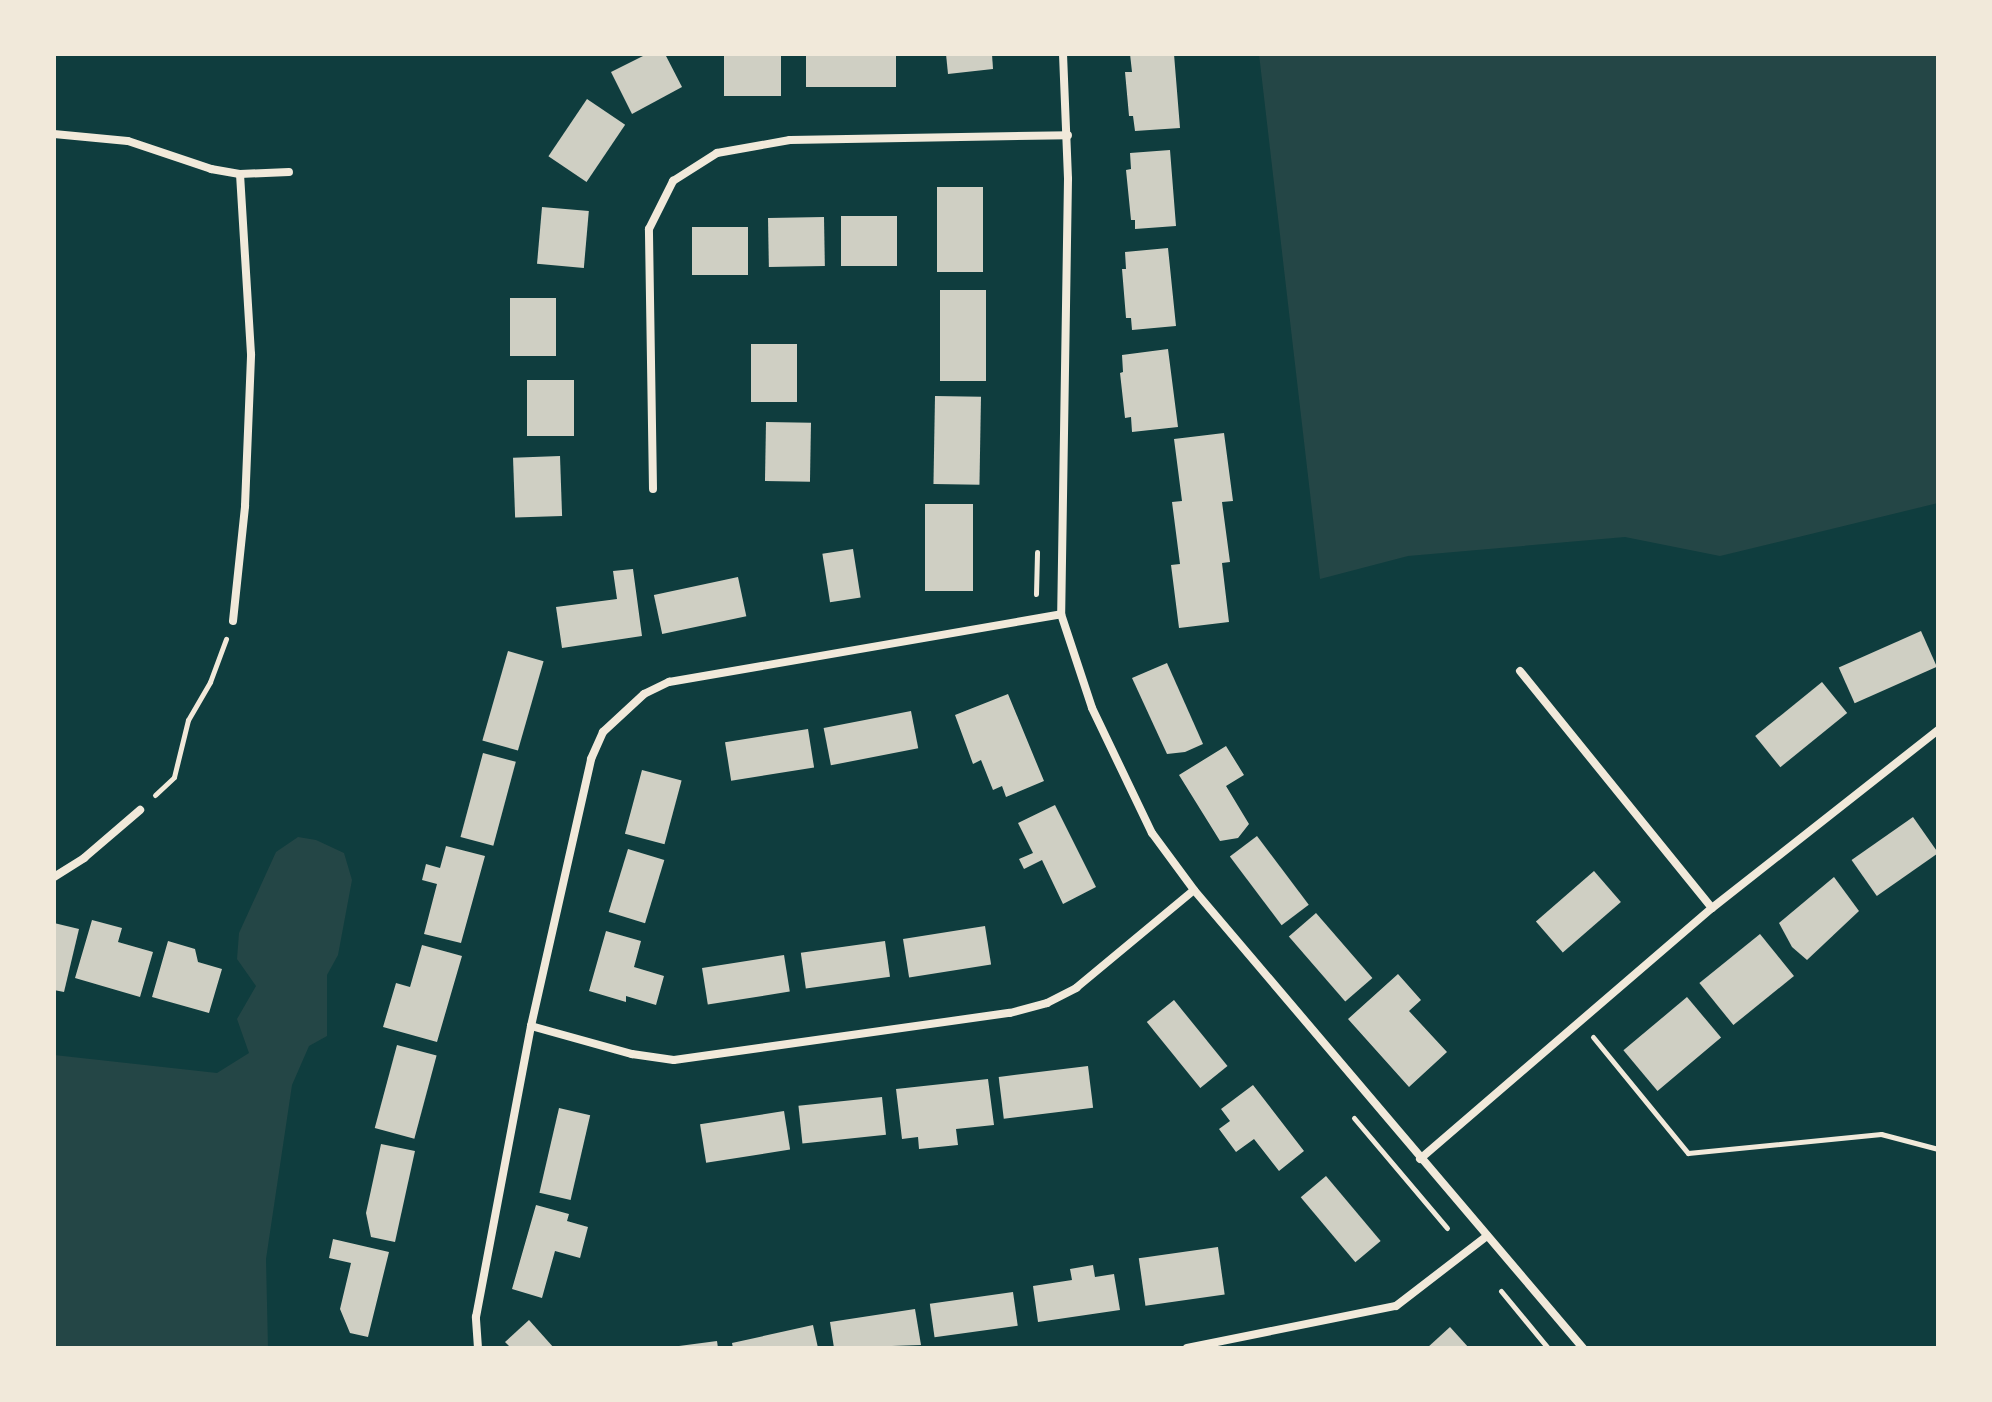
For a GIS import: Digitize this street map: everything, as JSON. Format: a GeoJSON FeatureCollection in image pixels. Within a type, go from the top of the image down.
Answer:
{"type":"FeatureCollection","features":[{"type":"Feature","properties":{"kind":"street"},"geometry":{"type":"LineString","coordinates":[[1063,54],[1068,135],[1061,614],[1092,708],[1124,781],[1152,833],[1194,890],[1583,1348]]}},
{"type":"Feature","properties":{"kind":"street"},"geometry":{"type":"LineString","coordinates":[[54,134],[128,141],[211,169],[240,174],[289,172]]}},
{"type":"Feature","properties":{"kind":"street"},"geometry":{"type":"LineString","coordinates":[[653,489],[649,229],[673,181],[717,153],[790,140],[1068,135]]}},
{"type":"Feature","properties":{"kind":"street"},"geometry":{"type":"LineString","coordinates":[[233,621],[245,506],[251,354],[240,174]]}},
{"type":"Feature","properties":{"kind":"street"},"geometry":{"type":"LineString","coordinates":[[478,1348],[476,1317],[531,1026],[591,759],[603,732],[644,694],[669,682],[1061,614]]}},
{"type":"Feature","properties":{"kind":"street"},"geometry":{"type":"LineString","coordinates":[[1520,671],[1712,908]]}},
{"type":"Feature","properties":{"kind":"street"},"geometry":{"type":"LineString","coordinates":[[1420,1159],[1712,908],[1938,730]]}},
{"type":"Feature","properties":{"kind":"street"},"geometry":{"type":"LineString","coordinates":[[54,877],[84,858],[140,810]]}},
{"type":"Feature","properties":{"kind":"street"},"geometry":{"type":"LineString","coordinates":[[531,1026],[632,1054],[674,1060],[1010,1013],[1047,1003],[1076,988],[1194,890]]}},
{"type":"Feature","properties":{"kind":"street"},"geometry":{"type":"LineString","coordinates":[[1187,1348],[1396,1306],[1487,1236]]}},
{"type":"Feature","properties":{"kind":"path"},"geometry":{"type":"LineString","coordinates":[[140,810],[174,777],[188,720],[210,682],[233,621]]}},
{"type":"Feature","properties":{"kind":"path"},"geometry":{"type":"LineString","coordinates":[[1579,1021],[1688,1153],[1881,1134],[1938,1149]]}},
{"type":"Feature","properties":{"kind":"path"},"geometry":{"type":"LineString","coordinates":[[1500,1290],[1548,1348]]}},
{"type":"Feature","properties":{"kind":"shaded area"},"geometry":{"type":"Polygon","coordinates":[[[1259,54],[1938,54],[1938,503],[1720,556],[1625,537],[1408,556],[1320,579],[1259,54]]]}},
{"type":"Feature","properties":{"kind":"shaded area"},"geometry":{"type":"Polygon","coordinates":[[[298,837],[316,840],[344,853],[352,880],[338,955],[327,975],[327,1036],[309,1046],[292,1085],[266,1259],[268,1348],[54,1348],[54,1055],[217,1073],[249,1053],[237,1019],[256,986],[237,959],[239,933],[276,852],[298,837]]]}},
{"type":"Feature","properties":{"kind":"building"},"geometry":{"type":"Polygon","coordinates":[[[647,54],[665,54],[682,87],[632,114],[611,72],[647,54]]]}},
{"type":"Feature","properties":{"kind":"building"},"geometry":{"type":"Polygon","coordinates":[[[724,54],[781,54],[781,96],[724,96],[724,54]]]}},
{"type":"Feature","properties":{"kind":"building"},"geometry":{"type":"Polygon","coordinates":[[[806,54],[896,54],[896,87],[806,87],[806,54]]]}},
{"type":"Feature","properties":{"kind":"building"},"geometry":{"type":"Polygon","coordinates":[[[946,54],[992,54],[993,69],[948,74],[946,54]]]}},
{"type":"Feature","properties":{"kind":"building"},"geometry":{"type":"Polygon","coordinates":[[[1130,54],[1174,54],[1180,128],[1135,131],[1133,116],[1129,116],[1125,72],[1132,72],[1130,54]]]}},
{"type":"Feature","properties":{"kind":"building"},"geometry":{"type":"Polygon","coordinates":[[[587,99],[625,125],[587,182],[548,156],[587,99]]]}},
{"type":"Feature","properties":{"kind":"building"},"geometry":{"type":"Polygon","coordinates":[[[1170,150],[1176,226],[1135,229],[1135,220],[1131,220],[1126,170],[1131,169],[1130,153],[1170,150]]]}},
{"type":"Feature","properties":{"kind":"building"},"geometry":{"type":"Polygon","coordinates":[[[937,187],[983,187],[983,272],[937,272],[937,187]]]}},
{"type":"Feature","properties":{"kind":"building"},"geometry":{"type":"Polygon","coordinates":[[[542,207],[589,211],[584,268],[537,264],[542,207]]]}},
{"type":"Feature","properties":{"kind":"building"},"geometry":{"type":"Polygon","coordinates":[[[841,216],[897,216],[897,266],[841,266],[841,216]]]}},
{"type":"Feature","properties":{"kind":"building"},"geometry":{"type":"Polygon","coordinates":[[[824,217],[825,266],[769,267],[768,218],[824,217]]]}},
{"type":"Feature","properties":{"kind":"building"},"geometry":{"type":"Polygon","coordinates":[[[692,227],[748,227],[748,275],[692,275],[692,227]]]}},
{"type":"Feature","properties":{"kind":"building"},"geometry":{"type":"Polygon","coordinates":[[[1168,248],[1176,326],[1132,330],[1131,318],[1126,318],[1122,269],[1126,269],[1125,252],[1168,248]]]}},
{"type":"Feature","properties":{"kind":"building"},"geometry":{"type":"Polygon","coordinates":[[[940,290],[986,290],[986,381],[940,381],[940,290]]]}},
{"type":"Feature","properties":{"kind":"building"},"geometry":{"type":"Polygon","coordinates":[[[510,298],[556,298],[556,356],[510,356],[510,298]]]}},
{"type":"Feature","properties":{"kind":"building"},"geometry":{"type":"Polygon","coordinates":[[[751,344],[797,344],[797,402],[751,402],[751,344]]]}},
{"type":"Feature","properties":{"kind":"building"},"geometry":{"type":"Polygon","coordinates":[[[1168,349],[1178,427],[1132,432],[1131,417],[1125,418],[1120,373],[1123,372],[1122,355],[1168,349]]]}},
{"type":"Feature","properties":{"kind":"building"},"geometry":{"type":"Polygon","coordinates":[[[527,380],[574,380],[574,436],[527,436],[527,380]]]}},
{"type":"Feature","properties":{"kind":"building"},"geometry":{"type":"Polygon","coordinates":[[[935,396],[981,397],[979,485],[933,484],[935,396]]]}},
{"type":"Feature","properties":{"kind":"building"},"geometry":{"type":"Polygon","coordinates":[[[766,422],[811,423],[810,482],[765,481],[766,422]]]}},
{"type":"Feature","properties":{"kind":"building"},"geometry":{"type":"Polygon","coordinates":[[[1224,433],[1233,501],[1222,502],[1230,562],[1222,563],[1229,622],[1179,628],[1171,565],[1180,564],[1172,502],[1182,501],[1174,439],[1224,433]]]}},
{"type":"Feature","properties":{"kind":"building"},"geometry":{"type":"Polygon","coordinates":[[[560,456],[562,516],[515,518],[513,458],[560,456]]]}},
{"type":"Feature","properties":{"kind":"building"},"geometry":{"type":"Polygon","coordinates":[[[925,504],[973,504],[973,591],[925,591],[925,504]]]}},
{"type":"Feature","properties":{"kind":"building"},"geometry":{"type":"Polygon","coordinates":[[[853,549],[861,597],[830,602],[822,554],[853,549]]]}},
{"type":"Feature","properties":{"kind":"building"},"geometry":{"type":"Polygon","coordinates":[[[633,569],[642,636],[562,648],[556,607],[617,599],[613,571],[633,569]]]}},
{"type":"Feature","properties":{"kind":"building"},"geometry":{"type":"Polygon","coordinates":[[[738,577],[746,616],[662,634],[654,595],[738,577]]]}},
{"type":"Feature","properties":{"kind":"building"},"geometry":{"type":"Polygon","coordinates":[[[1921,631],[1937,667],[1855,703],[1839,668],[1921,631]]]}},
{"type":"Feature","properties":{"kind":"building"},"geometry":{"type":"Polygon","coordinates":[[[508,651],[544,661],[518,751],[482,740],[508,651]]]}},
{"type":"Feature","properties":{"kind":"building"},"geometry":{"type":"Polygon","coordinates":[[[1167,663],[1203,744],[1185,752],[1167,754],[1132,678],[1167,663]]]}},
{"type":"Feature","properties":{"kind":"building"},"geometry":{"type":"Polygon","coordinates":[[[1822,682],[1847,713],[1780,767],[1755,736],[1822,682]]]}},
{"type":"Feature","properties":{"kind":"building"},"geometry":{"type":"Polygon","coordinates":[[[1008,694],[1044,781],[1006,797],[1002,786],[993,790],[981,760],[973,764],[955,715],[1008,694]]]}},
{"type":"Feature","properties":{"kind":"building"},"geometry":{"type":"Polygon","coordinates":[[[911,711],[918,748],[831,765],[824,728],[911,711]]]}},
{"type":"Feature","properties":{"kind":"building"},"geometry":{"type":"Polygon","coordinates":[[[808,729],[814,768],[731,781],[725,742],[808,729]]]}},
{"type":"Feature","properties":{"kind":"building"},"geometry":{"type":"Polygon","coordinates":[[[1226,746],[1244,775],[1226,786],[1249,824],[1238,838],[1220,841],[1179,775],[1226,746]]]}},
{"type":"Feature","properties":{"kind":"building"},"geometry":{"type":"Polygon","coordinates":[[[483,753],[516,762],[493,846],[460,837],[483,753]]]}},
{"type":"Feature","properties":{"kind":"building"},"geometry":{"type":"Polygon","coordinates":[[[642,770],[682,781],[665,844],[625,834],[642,770]]]}},
{"type":"Feature","properties":{"kind":"building"},"geometry":{"type":"Polygon","coordinates":[[[1055,805],[1096,887],[1063,904],[1042,860],[1024,869],[1019,859],[1033,853],[1018,823],[1055,805]]]}},
{"type":"Feature","properties":{"kind":"building"},"geometry":{"type":"Polygon","coordinates":[[[1913,817],[1938,853],[1877,896],[1852,860],[1913,817]]]}},
{"type":"Feature","properties":{"kind":"building"},"geometry":{"type":"Polygon","coordinates":[[[1257,836],[1309,905],[1282,925],[1230,856],[1257,836]]]}},
{"type":"Feature","properties":{"kind":"building"},"geometry":{"type":"Polygon","coordinates":[[[446,846],[485,856],[461,943],[424,934],[437,884],[422,880],[426,864],[440,868],[446,846]]]}},
{"type":"Feature","properties":{"kind":"building"},"geometry":{"type":"Polygon","coordinates":[[[628,849],[664,860],[645,923],[609,912],[628,849]]]}},
{"type":"Feature","properties":{"kind":"building"},"geometry":{"type":"Polygon","coordinates":[[[1594,871],[1621,902],[1563,952],[1536,922],[1594,871]]]}},
{"type":"Feature","properties":{"kind":"building"},"geometry":{"type":"Polygon","coordinates":[[[1834,877],[1859,911],[1807,960],[1792,947],[1779,923],[1834,877]]]}},
{"type":"Feature","properties":{"kind":"building"},"geometry":{"type":"Polygon","coordinates":[[[1316,913],[1372,978],[1345,1002],[1289,937],[1316,913]]]}},
{"type":"Feature","properties":{"kind":"building"},"geometry":{"type":"Polygon","coordinates":[[[92,920],[122,928],[118,942],[153,952],[140,997],[75,978],[92,920]]]}},
{"type":"Feature","properties":{"kind":"building"},"geometry":{"type":"Polygon","coordinates":[[[54,923],[79,929],[64,992],[54,990],[54,923]]]}},
{"type":"Feature","properties":{"kind":"building"},"geometry":{"type":"Polygon","coordinates":[[[985,926],[991,965],[909,978],[903,939],[985,926]]]}},
{"type":"Feature","properties":{"kind":"building"},"geometry":{"type":"Polygon","coordinates":[[[606,931],[641,941],[634,967],[664,976],[656,1005],[626,996],[626,1002],[589,991],[606,931]]]}},
{"type":"Feature","properties":{"kind":"building"},"geometry":{"type":"Polygon","coordinates":[[[1760,934],[1794,976],[1733,1025],[1699,983],[1760,934]]]}},
{"type":"Feature","properties":{"kind":"building"},"geometry":{"type":"Polygon","coordinates":[[[168,941],[195,949],[198,962],[222,969],[209,1013],[152,997],[168,941]]]}},
{"type":"Feature","properties":{"kind":"building"},"geometry":{"type":"Polygon","coordinates":[[[885,941],[890,977],[806,988],[801,953],[885,941]]]}},
{"type":"Feature","properties":{"kind":"building"},"geometry":{"type":"Polygon","coordinates":[[[422,945],[462,956],[437,1042],[383,1027],[396,983],[410,987],[422,945]]]}},
{"type":"Feature","properties":{"kind":"building"},"geometry":{"type":"Polygon","coordinates":[[[784,955],[790,992],[708,1005],[702,968],[784,955]]]}},
{"type":"Feature","properties":{"kind":"building"},"geometry":{"type":"Polygon","coordinates":[[[1398,974],[1421,1000],[1409,1011],[1447,1052],[1409,1087],[1348,1019],[1398,974]]]}},
{"type":"Feature","properties":{"kind":"building"},"geometry":{"type":"Polygon","coordinates":[[[1687,997],[1721,1038],[1657,1091],[1623,1050],[1687,997]]]}},
{"type":"Feature","properties":{"kind":"building"},"geometry":{"type":"Polygon","coordinates":[[[1174,1000],[1227,1066],[1200,1088],[1147,1022],[1174,1000]]]}},
{"type":"Feature","properties":{"kind":"building"},"geometry":{"type":"Polygon","coordinates":[[[397,1045],[437,1056],[414,1139],[375,1128],[397,1045]]]}},
{"type":"Feature","properties":{"kind":"building"},"geometry":{"type":"Polygon","coordinates":[[[1088,1066],[1093,1108],[1004,1119],[999,1077],[1088,1066]]]}},
{"type":"Feature","properties":{"kind":"building"},"geometry":{"type":"Polygon","coordinates":[[[988,1079],[994,1125],[956,1129],[958,1145],[919,1149],[918,1137],[902,1139],[896,1089],[988,1079]]]}},
{"type":"Feature","properties":{"kind":"building"},"geometry":{"type":"Polygon","coordinates":[[[1253,1085],[1304,1151],[1279,1171],[1254,1139],[1236,1152],[1219,1129],[1230,1121],[1221,1109],[1253,1085]]]}},
{"type":"Feature","properties":{"kind":"building"},"geometry":{"type":"Polygon","coordinates":[[[882,1097],[886,1135],[802,1144],[798,1106],[882,1097]]]}},
{"type":"Feature","properties":{"kind":"building"},"geometry":{"type":"Polygon","coordinates":[[[559,1108],[590,1115],[571,1200],[539,1193],[559,1108]]]}},
{"type":"Feature","properties":{"kind":"building"},"geometry":{"type":"Polygon","coordinates":[[[784,1111],[790,1150],[706,1163],[700,1124],[784,1111]]]}},
{"type":"Feature","properties":{"kind":"building"},"geometry":{"type":"Polygon","coordinates":[[[381,1144],[415,1151],[395,1242],[371,1237],[366,1213],[381,1144]]]}},
{"type":"Feature","properties":{"kind":"building"},"geometry":{"type":"Polygon","coordinates":[[[1326,1176],[1381,1241],[1355,1262],[1301,1197],[1326,1176]]]}},
{"type":"Feature","properties":{"kind":"building"},"geometry":{"type":"Polygon","coordinates":[[[536,1205],[569,1214],[567,1221],[588,1227],[580,1258],[555,1251],[542,1298],[512,1289],[536,1205]]]}},
{"type":"Feature","properties":{"kind":"building"},"geometry":{"type":"Polygon","coordinates":[[[333,1239],[389,1252],[368,1337],[350,1333],[340,1309],[351,1263],[329,1258],[333,1239]]]}},
{"type":"Feature","properties":{"kind":"building"},"geometry":{"type":"Polygon","coordinates":[[[1218,1247],[1225,1295],[1145,1306],[1139,1258],[1218,1247]]]}},
{"type":"Feature","properties":{"kind":"building"},"geometry":{"type":"Polygon","coordinates":[[[1093,1265],[1095,1277],[1114,1274],[1120,1310],[1038,1322],[1033,1286],[1072,1280],[1070,1269],[1093,1265]]]}},
{"type":"Feature","properties":{"kind":"building"},"geometry":{"type":"Polygon","coordinates":[[[1013,1292],[1018,1326],[935,1337],[930,1304],[1013,1292]]]}},
{"type":"Feature","properties":{"kind":"building"},"geometry":{"type":"Polygon","coordinates":[[[915,1309],[921,1345],[834,1348],[830,1322],[915,1309]]]}},
{"type":"Feature","properties":{"kind":"building"},"geometry":{"type":"Polygon","coordinates":[[[529,1320],[554,1348],[511,1348],[505,1342],[529,1320]]]}},
{"type":"Feature","properties":{"kind":"building"},"geometry":{"type":"Polygon","coordinates":[[[813,1325],[818,1348],[733,1348],[732,1343],[813,1325]]]}},
{"type":"Feature","properties":{"kind":"building"},"geometry":{"type":"Polygon","coordinates":[[[1450,1327],[1469,1348],[1427,1348],[1450,1327]]]}},
{"type":"Feature","properties":{"kind":"building"},"geometry":{"type":"Polygon","coordinates":[[[717,1341],[718,1348],[679,1348],[679,1346],[717,1341]]]}}]}
